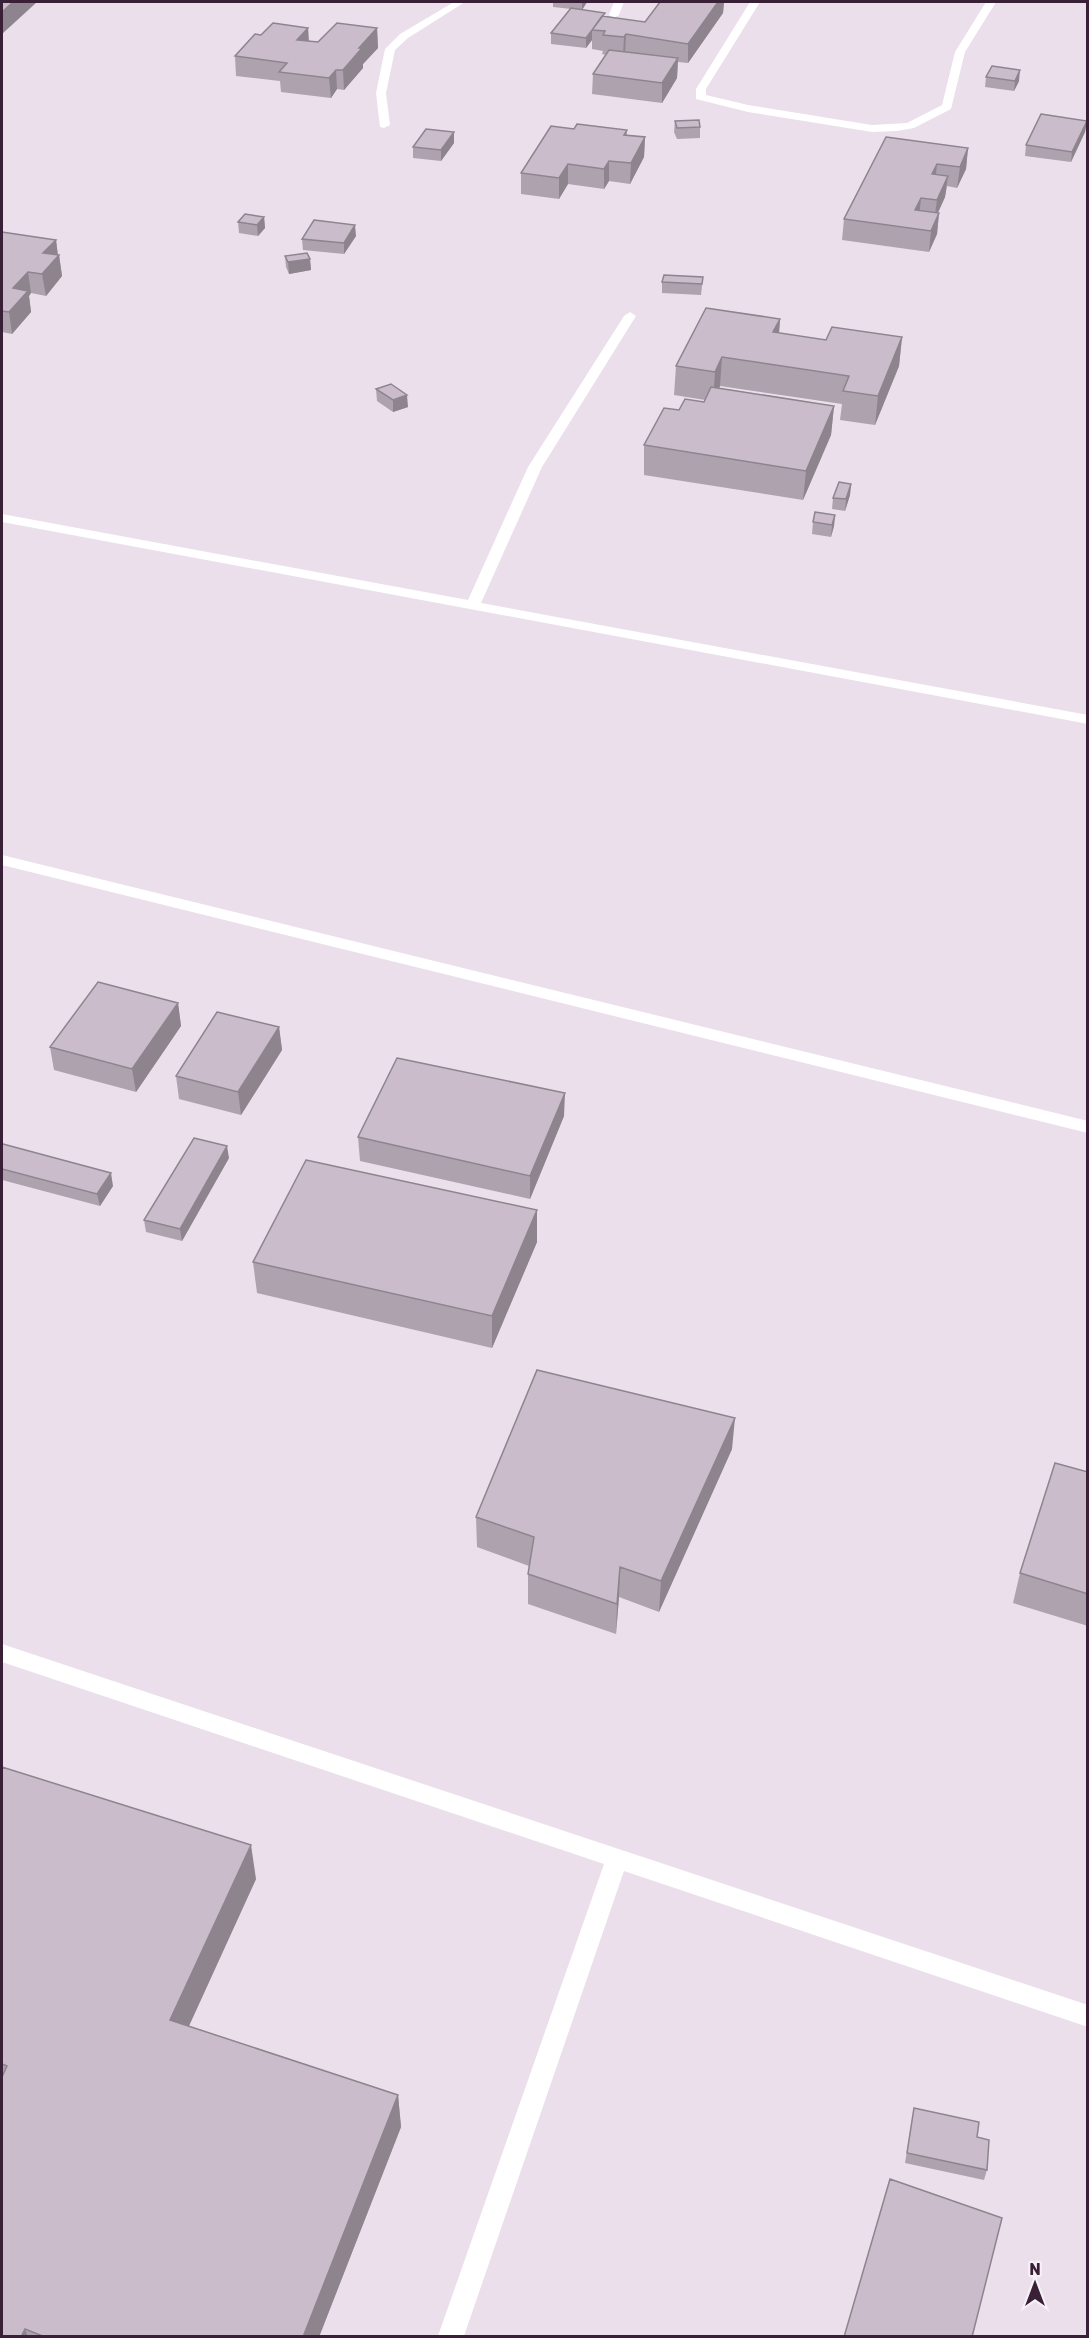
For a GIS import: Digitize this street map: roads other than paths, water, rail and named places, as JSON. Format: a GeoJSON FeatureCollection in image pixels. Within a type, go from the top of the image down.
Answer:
{"type":"FeatureCollection","features":[{"type":"Feature","properties":{"kind":"street"},"geometry":{"type":"LineString","coordinates":[[384,125],[381,93],[390,48],[404,36],[460,2]]}},
{"type":"Feature","properties":{"kind":"street"},"geometry":{"type":"LineString","coordinates":[[614,15],[619,2]]}},
{"type":"Feature","properties":{"kind":"street"},"geometry":{"type":"LineString","coordinates":[[755,2],[701,88],[700,97],[718,103],[815,120],[868,128],[897,128],[917,124],[947,107],[960,52],[992,2]]}},
{"type":"Feature","properties":{"kind":"street"},"geometry":{"type":"LineString","coordinates":[[473,606],[535,467],[630,316]]}},
{"type":"Feature","properties":{"kind":"street"},"geometry":{"type":"LineString","coordinates":[[2,518],[1088,720]]}},
{"type":"Feature","properties":{"kind":"street"},"geometry":{"type":"LineString","coordinates":[[2,860],[1088,1127]]}},
{"type":"Feature","properties":{"kind":"street"},"geometry":{"type":"LineString","coordinates":[[2,1653],[1088,2016]]}},
{"type":"Feature","properties":{"kind":"street"},"geometry":{"type":"LineString","coordinates":[[451,2337],[617,1858]]}}]}
